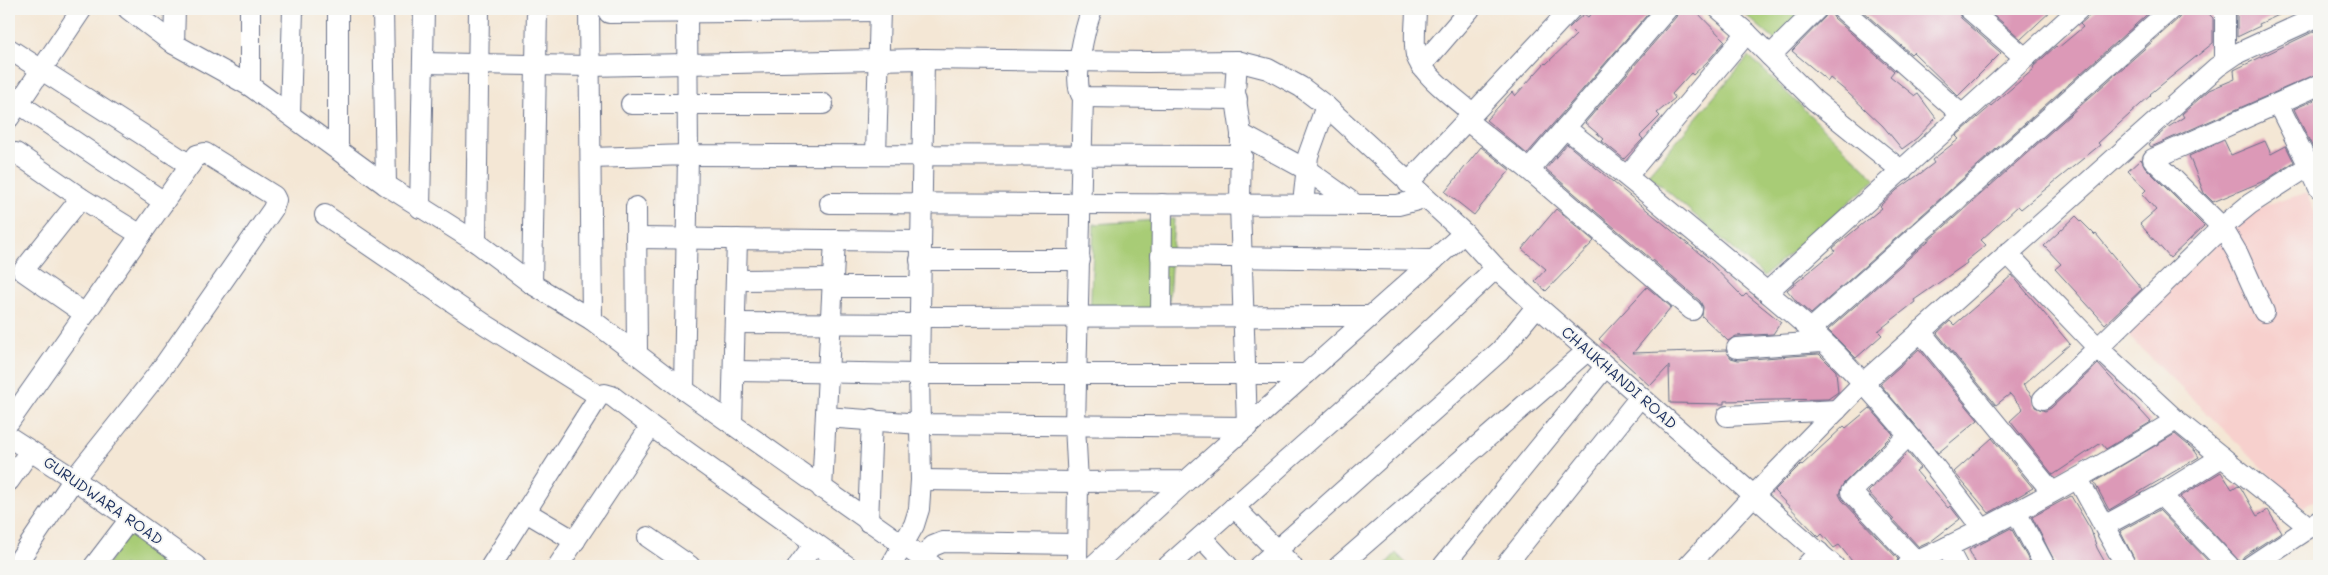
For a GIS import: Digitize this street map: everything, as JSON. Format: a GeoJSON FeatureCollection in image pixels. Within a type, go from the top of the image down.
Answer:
{"type":"FeatureCollection","features":[{"type":"Feature","properties":{"kind":"street"},"geometry":{"type":"LineString","coordinates":[[82,9],[12,112],[164,202]]}},
{"type":"Feature","properties":{"kind":"street"},"geometry":{"type":"LineString","coordinates":[[128,9],[174,44],[250,86],[386,185],[476,242],[532,284],[592,320],[684,390],[927,562],[933,546],[950,542],[1077,544]]}},
{"type":"Feature","properties":{"kind":"street"},"geometry":{"type":"LineString","coordinates":[[174,44],[175,9]]}},
{"type":"Feature","properties":{"kind":"street"},"geometry":{"type":"LineString","coordinates":[[250,9],[250,86]]}},
{"type":"Feature","properties":{"kind":"street"},"geometry":{"type":"LineString","coordinates":[[290,114],[293,9]]}},
{"type":"Feature","properties":{"kind":"street"},"geometry":{"type":"LineString","coordinates":[[338,9],[338,149]]}},
{"type":"Feature","properties":{"kind":"street"},"geometry":{"type":"LineString","coordinates":[[383,9],[386,185]]}},
{"type":"Feature","properties":{"kind":"street"},"geometry":{"type":"LineString","coordinates":[[420,208],[424,9]]}},
{"type":"Feature","properties":{"kind":"street"},"geometry":{"type":"LineString","coordinates":[[476,242],[479,9]]}},
{"type":"Feature","properties":{"kind":"street"},"geometry":{"type":"LineString","coordinates":[[532,284],[537,9]]}},
{"type":"Feature","properties":{"kind":"street"},"geometry":{"type":"LineString","coordinates":[[589,9],[592,320]]}},
{"type":"Feature","properties":{"kind":"street"},"geometry":{"type":"LineString","coordinates":[[1076,566],[1078,482],[1075,425],[1083,155],[1083,97],[1079,88],[1079,61],[1092,9]]}},
{"type":"Feature","properties":{"kind":"street"},"geometry":{"type":"LineString","coordinates":[[1416,9],[1416,52],[1421,66],[1469,116],[1692,310]]}},
{"type":"Feature","properties":{"kind":"street"},"geometry":{"type":"LineString","coordinates":[[1421,66],[1470,9]]}},
{"type":"Feature","properties":{"kind":"street"},"geometry":{"type":"LineString","coordinates":[[1408,184],[1469,116],[1571,9]]}},
{"type":"Feature","properties":{"kind":"street"},"geometry":{"type":"LineString","coordinates":[[1530,170],[1667,9]]}},
{"type":"Feature","properties":{"kind":"street"},"geometry":{"type":"LineString","coordinates":[[1719,9],[1747,33],[1814,100],[1902,170]]}},
{"type":"Feature","properties":{"kind":"street"},"geometry":{"type":"LineString","coordinates":[[1770,56],[1817,9]]}},
{"type":"Feature","properties":{"kind":"street"},"geometry":{"type":"LineString","coordinates":[[1842,9],[1962,115]]}},
{"type":"Feature","properties":{"kind":"street"},"geometry":{"type":"LineString","coordinates":[[1969,9],[2024,57]]}},
{"type":"Feature","properties":{"kind":"street"},"geometry":{"type":"LineString","coordinates":[[1767,292],[2079,9]]}},
{"type":"Feature","properties":{"kind":"street"},"geometry":{"type":"LineString","coordinates":[[1737,348],[1816,336],[2171,9]]}},
{"type":"Feature","properties":{"kind":"street"},"geometry":{"type":"LineString","coordinates":[[2210,9],[2225,17],[2225,60]]}},
{"type":"Feature","properties":{"kind":"street"},"geometry":{"type":"LineString","coordinates":[[684,390],[688,155],[687,10]]}},
{"type":"Feature","properties":{"kind":"street"},"geometry":{"type":"LineString","coordinates":[[609,13],[687,10],[880,10],[876,155]]}},
{"type":"Feature","properties":{"kind":"street"},"geometry":{"type":"LineString","coordinates":[[1688,566],[1754,494],[1863,383],[2225,60],[2319,16]]}},
{"type":"Feature","properties":{"kind":"street"},"geometry":{"type":"LineString","coordinates":[[1627,176],[1747,33]]}},
{"type":"Feature","properties":{"kind":"street"},"geometry":{"type":"LineString","coordinates":[[9,49],[190,165]]}},
{"type":"Feature","properties":{"kind":"street","name":"CHAUKHANDI ROAD"},"geometry":{"type":"LineString","coordinates":[[423,63],[590,66],[687,62],[879,59],[1237,61],[1268,69],[1301,86],[1326,106],[1408,184],[1464,233],[1496,268],[1537,306],[1605,367],[1754,494],[1813,559],[1834,566]]}},
{"type":"Feature","properties":{"kind":"street"},"geometry":{"type":"LineString","coordinates":[[891,566],[914,525],[921,480],[919,321],[924,59]]}},
{"type":"Feature","properties":{"kind":"street"},"geometry":{"type":"LineString","coordinates":[[1237,61],[1235,77],[1242,134],[1240,204],[1247,426]]}},
{"type":"Feature","properties":{"kind":"street"},"geometry":{"type":"LineString","coordinates":[[2264,312],[2238,254],[2222,226],[2153,158],[2319,85]]}},
{"type":"Feature","properties":{"kind":"street"},"geometry":{"type":"LineString","coordinates":[[1083,97],[1237,98]]}},
{"type":"Feature","properties":{"kind":"street"},"geometry":{"type":"LineString","coordinates":[[631,104],[823,104]]}},
{"type":"Feature","properties":{"kind":"street"},"geometry":{"type":"LineString","coordinates":[[2278,104],[2314,164],[2319,188]]}},
{"type":"Feature","properties":{"kind":"street"},"geometry":{"type":"LineString","coordinates":[[1303,204],[1308,156],[1326,106]]}},
{"type":"Feature","properties":{"kind":"street"},"geometry":{"type":"LineString","coordinates":[[1565,128],[1627,176],[1767,292],[1816,336],[1863,383],[1945,478],[1983,530]]}},
{"type":"Feature","properties":{"kind":"street"},"geometry":{"type":"LineString","coordinates":[[1242,134],[1307,170],[1356,205]]}},
{"type":"Feature","properties":{"kind":"street"},"geometry":{"type":"LineString","coordinates":[[9,422],[197,156],[205,153],[274,196],[276,200],[273,209],[160,371],[74,479],[15,566]]}},
{"type":"Feature","properties":{"kind":"street"},"geometry":{"type":"LineString","coordinates":[[16,154],[81,198],[141,235]]}},
{"type":"Feature","properties":{"kind":"street"},"geometry":{"type":"LineString","coordinates":[[590,158],[688,155],[921,154],[1242,156]]}},
{"type":"Feature","properties":{"kind":"street"},"geometry":{"type":"LineString","coordinates":[[2043,399],[2098,348],[2222,226],[2250,204],[2314,164]]}},
{"type":"Feature","properties":{"kind":"street"},"geometry":{"type":"LineString","coordinates":[[81,198],[23,271],[85,314]]}},
{"type":"Feature","properties":{"kind":"street"},"geometry":{"type":"LineString","coordinates":[[830,203],[1356,205],[1398,204],[1425,198]]}},
{"type":"Feature","properties":{"kind":"street"},"geometry":{"type":"LineString","coordinates":[[1161,316],[1162,204]]}},
{"type":"Feature","properties":{"kind":"street"},"geometry":{"type":"LineString","coordinates":[[636,207],[637,354]]}},
{"type":"Feature","properties":{"kind":"street"},"geometry":{"type":"LineString","coordinates":[[324,215],[486,325],[599,396]]}},
{"type":"Feature","properties":{"kind":"street"},"geometry":{"type":"LineString","coordinates":[[1093,566],[1464,233]]}},
{"type":"Feature","properties":{"kind":"street"},"geometry":{"type":"LineString","coordinates":[[636,238],[835,240],[920,251],[1080,260]]}},
{"type":"Feature","properties":{"kind":"street"},"geometry":{"type":"LineString","coordinates":[[732,424],[737,239]]}},
{"type":"Feature","properties":{"kind":"street"},"geometry":{"type":"LineString","coordinates":[[822,488],[830,372],[835,240]]}},
{"type":"Feature","properties":{"kind":"street"},"geometry":{"type":"LineString","coordinates":[[2007,253],[2098,348],[2176,420],[2222,457],[2314,524],[2251,566]]}},
{"type":"Feature","properties":{"kind":"street"},"geometry":{"type":"LineString","coordinates":[[1162,256],[1434,260]]}},
{"type":"Feature","properties":{"kind":"street"},"geometry":{"type":"LineString","coordinates":[[1168,566],[1358,398],[1496,268]]}},
{"type":"Feature","properties":{"kind":"street"},"geometry":{"type":"LineString","coordinates":[[736,280],[920,287]]}},
{"type":"Feature","properties":{"kind":"street"},"geometry":{"type":"LineString","coordinates":[[1259,566],[1500,351],[1537,306]]}},
{"type":"Feature","properties":{"kind":"street"},"geometry":{"type":"LineString","coordinates":[[735,323],[1161,316],[1371,316]]}},
{"type":"Feature","properties":{"kind":"street"},"geometry":{"type":"LineString","coordinates":[[1920,331],[2052,492]]}},
{"type":"Feature","properties":{"kind":"street"},"geometry":{"type":"LineString","coordinates":[[1347,564],[1587,351]]}},
{"type":"Feature","properties":{"kind":"street"},"geometry":{"type":"LineString","coordinates":[[1443,566],[1605,367]]}},
{"type":"Feature","properties":{"kind":"street"},"geometry":{"type":"LineString","coordinates":[[734,371],[919,374],[1077,372],[1306,374]]}},
{"type":"Feature","properties":{"kind":"street"},"geometry":{"type":"LineString","coordinates":[[492,566],[599,396],[605,394],[612,396],[651,426],[848,566]]}},
{"type":"Feature","properties":{"kind":"street"},"geometry":{"type":"LineString","coordinates":[[1505,566],[1640,397]]}},
{"type":"Feature","properties":{"kind":"street"},"geometry":{"type":"LineString","coordinates":[[1727,416],[1837,410]]}},
{"type":"Feature","properties":{"kind":"street"},"geometry":{"type":"LineString","coordinates":[[826,417],[920,424],[1247,426]]}},
{"type":"Feature","properties":{"kind":"street"},"geometry":{"type":"LineString","coordinates":[[868,522],[872,419]]}},
{"type":"Feature","properties":{"kind":"street"},"geometry":{"type":"LineString","coordinates":[[1908,436],[1851,492],[1912,564],[2016,512],[2176,420]]}},
{"type":"Feature","properties":{"kind":"street"},"geometry":{"type":"LineString","coordinates":[[558,566],[651,426]]}},
{"type":"Feature","properties":{"kind":"street","name":"GURUDWARA ROAD"},"geometry":{"type":"LineString","coordinates":[[9,436],[74,479],[196,566]]}},
{"type":"Feature","properties":{"kind":"street"},"geometry":{"type":"LineString","coordinates":[[9,481],[30,451]]}},
{"type":"Feature","properties":{"kind":"street"},"geometry":{"type":"LineString","coordinates":[[2104,526],[2161,495],[2222,457]]}},
{"type":"Feature","properties":{"kind":"street"},"geometry":{"type":"LineString","coordinates":[[2078,478],[2126,566]]}},
{"type":"Feature","properties":{"kind":"street"},"geometry":{"type":"LineString","coordinates":[[921,480],[1186,481]]}},
{"type":"Feature","properties":{"kind":"street"},"geometry":{"type":"LineString","coordinates":[[2161,495],[2230,566]]}},
{"type":"Feature","properties":{"kind":"street"},"geometry":{"type":"LineString","coordinates":[[1234,507],[1292,566]]}},
{"type":"Feature","properties":{"kind":"street"},"geometry":{"type":"LineString","coordinates":[[526,512],[575,541]]}},
{"type":"Feature","properties":{"kind":"street"},"geometry":{"type":"LineString","coordinates":[[2016,512],[2045,566]]}},
{"type":"Feature","properties":{"kind":"street"},"geometry":{"type":"LineString","coordinates":[[94,566],[130,519]]}},
{"type":"Feature","properties":{"kind":"street"},"geometry":{"type":"LineString","coordinates":[[648,537],[690,566]]}},
{"type":"Feature","properties":{"kind":"street"},"geometry":{"type":"LineString","coordinates":[[1201,537],[1228,566]]}},
{"type":"Feature","properties":{"kind":"street"},"geometry":{"type":"LineString","coordinates":[[798,566],[815,543]]}},
{"type":"Feature","properties":{"kind":"street"},"geometry":{"type":"LineString","coordinates":[[1947,547],[1957,566]]}},
{"type":"Feature","properties":{"kind":"shaded area"},"geometry":{"type":"Polygon","coordinates":[[[2306,193],[2319,222],[2319,499],[2303,507],[2125,333],[2252,209],[2306,193]]]}},
{"type":"Feature","properties":{"kind":"green space"},"geometry":{"type":"Polygon","coordinates":[[[1739,9],[1814,9],[1779,44],[1739,9]]]}},
{"type":"Feature","properties":{"kind":"green space"},"geometry":{"type":"Polygon","coordinates":[[[1749,56],[1876,179],[1764,276],[1648,174],[1749,56]]]}},
{"type":"Feature","properties":{"kind":"green space"},"geometry":{"type":"Polygon","coordinates":[[[1174,219],[1168,316],[1090,318],[1094,224],[1174,219]]]}},
{"type":"Feature","properties":{"kind":"green space"},"geometry":{"type":"Polygon","coordinates":[[[130,532],[180,566],[106,566],[130,532]]]}},
{"type":"Feature","properties":{"kind":"green space"},"geometry":{"type":"Polygon","coordinates":[[[1396,553],[1409,566],[1384,566],[1396,553]]]}},
{"type":"Feature","properties":{"kind":"building"},"geometry":{"type":"Polygon","coordinates":[[[1595,9],[1652,9],[1527,154],[1486,120],[1512,92],[1515,96],[1545,63],[1576,35],[1569,28],[1584,14],[1588,17],[1595,9]]]}},
{"type":"Feature","properties":{"kind":"building"},"geometry":{"type":"Polygon","coordinates":[[[1679,9],[1694,9],[1725,41],[1707,62],[1693,75],[1691,73],[1672,94],[1675,98],[1657,113],[1660,116],[1640,136],[1643,139],[1624,159],[1602,141],[1604,139],[1585,123],[1676,17],[1679,9]]]}},
{"type":"Feature","properties":{"kind":"building"},"geometry":{"type":"Polygon","coordinates":[[[1829,9],[1834,18],[1894,71],[1890,76],[1915,96],[1918,94],[1936,118],[1917,138],[1902,149],[1883,126],[1847,92],[1830,78],[1828,81],[1792,51],[1825,17],[1829,9]]]}},
{"type":"Feature","properties":{"kind":"building"},"geometry":{"type":"Polygon","coordinates":[[[1860,9],[1957,9],[1961,18],[2001,53],[1958,96],[1913,52],[1911,54],[1860,9]]]}},
{"type":"Feature","properties":{"kind":"building"},"geometry":{"type":"Polygon","coordinates":[[[1987,9],[2053,9],[2021,39],[1987,9]]]}},
{"type":"Feature","properties":{"kind":"building"},"geometry":{"type":"Polygon","coordinates":[[[2098,9],[2153,9],[1811,314],[1797,302],[1787,290],[1835,251],[1833,248],[1882,208],[1880,206],[1897,190],[1934,163],[1932,160],[1959,139],[1956,136],[2034,69],[2033,67],[2056,46],[2058,48],[2083,27],[2080,24],[2098,9]]]}},
{"type":"Feature","properties":{"kind":"building"},"geometry":{"type":"Polygon","coordinates":[[[2183,9],[2204,9],[2213,18],[2213,43],[2150,94],[2098,143],[2100,145],[2021,209],[2018,206],[1981,240],[1986,245],[1966,261],[1967,263],[1914,300],[1915,302],[1878,331],[1882,335],[1856,358],[1828,330],[2179,18],[2183,9]]]}},
{"type":"Feature","properties":{"kind":"building"},"geometry":{"type":"Polygon","coordinates":[[[2237,9],[2292,9],[2259,24],[2260,26],[2237,37],[2237,9]]]}},
{"type":"Feature","properties":{"kind":"building"},"geometry":{"type":"Polygon","coordinates":[[[2319,29],[2319,73],[2151,147],[2149,144],[2167,128],[2184,117],[2182,114],[2209,90],[2235,79],[2234,70],[2319,29]]]}},
{"type":"Feature","properties":{"kind":"building"},"geometry":{"type":"Polygon","coordinates":[[[2319,98],[2319,149],[2314,150],[2294,109],[2319,98]]]}},
{"type":"Feature","properties":{"kind":"building"},"geometry":{"type":"Polygon","coordinates":[[[2224,140],[2231,155],[2265,141],[2271,154],[2286,146],[2294,162],[2266,180],[2213,202],[2204,193],[2189,156],[2224,140]]]}},
{"type":"Feature","properties":{"kind":"building"},"geometry":{"type":"Polygon","coordinates":[[[1567,144],[1705,258],[1743,297],[1746,294],[1781,322],[1773,334],[1736,336],[1728,341],[1702,316],[1703,307],[1700,301],[1546,169],[1567,144]]]}},
{"type":"Feature","properties":{"kind":"building"},"geometry":{"type":"Polygon","coordinates":[[[1481,147],[1510,170],[1474,215],[1445,192],[1481,147]]]}},
{"type":"Feature","properties":{"kind":"building"},"geometry":{"type":"Polygon","coordinates":[[[2141,159],[2145,167],[2204,226],[2170,258],[2140,224],[2156,210],[2142,194],[2146,190],[2128,171],[2141,159]]]}},
{"type":"Feature","properties":{"kind":"building"},"geometry":{"type":"Polygon","coordinates":[[[1556,209],[1594,241],[1546,291],[1535,281],[1546,269],[1522,249],[1556,209]]]}},
{"type":"Feature","properties":{"kind":"building"},"geometry":{"type":"Polygon","coordinates":[[[2076,216],[2096,234],[2142,289],[2105,324],[2055,269],[2061,264],[2044,246],[2076,216]]]}},
{"type":"Feature","properties":{"kind":"building"},"geometry":{"type":"Polygon","coordinates":[[[2012,275],[2070,344],[2023,385],[2032,396],[2035,407],[2045,411],[2051,408],[2098,364],[2151,422],[2106,449],[2101,443],[2053,475],[2010,421],[2023,409],[2010,394],[1996,405],[1937,333],[1950,321],[1954,325],[2012,275]]]}},
{"type":"Feature","properties":{"kind":"building"},"geometry":{"type":"Polygon","coordinates":[[[1647,287],[1671,307],[1633,353],[1726,350],[1731,358],[1738,360],[1819,354],[1836,371],[1838,392],[1828,399],[1724,401],[1724,404],[1670,403],[1669,366],[1650,386],[1599,339],[1647,287]]]}},
{"type":"Feature","properties":{"kind":"building"},"geometry":{"type":"Polygon","coordinates":[[[1919,349],[1978,420],[1938,453],[1880,384],[1919,349]]]}},
{"type":"Feature","properties":{"kind":"building"},"geometry":{"type":"Polygon","coordinates":[[[1870,408],[1893,434],[1843,484],[1839,494],[1842,500],[1898,559],[1895,566],[1856,566],[1839,545],[1834,548],[1822,534],[1819,537],[1774,491],[1844,426],[1846,428],[1870,408]]]}},
{"type":"Feature","properties":{"kind":"building"},"geometry":{"type":"Polygon","coordinates":[[[2175,434],[2195,451],[2199,457],[2109,510],[2094,482],[2175,434]]]}},
{"type":"Feature","properties":{"kind":"building"},"geometry":{"type":"Polygon","coordinates":[[[1992,438],[2033,488],[1989,513],[1954,472],[1992,438]]]}},
{"type":"Feature","properties":{"kind":"building"},"geometry":{"type":"Polygon","coordinates":[[[1908,453],[1920,468],[1916,471],[1960,519],[1930,542],[1919,547],[1868,492],[1908,453]]]}},
{"type":"Feature","properties":{"kind":"building"},"geometry":{"type":"Polygon","coordinates":[[[2221,472],[2232,489],[2238,485],[2241,488],[2257,516],[2268,510],[2281,532],[2244,556],[2240,562],[2180,497],[2221,472]]]}},
{"type":"Feature","properties":{"kind":"building"},"geometry":{"type":"Polygon","coordinates":[[[2071,496],[2091,530],[2097,548],[2107,566],[2057,566],[2032,517],[2071,496]]]}},
{"type":"Feature","properties":{"kind":"building"},"geometry":{"type":"Polygon","coordinates":[[[2159,510],[2213,566],[2138,566],[2120,531],[2159,510]]]}},
{"type":"Feature","properties":{"kind":"building"},"geometry":{"type":"Polygon","coordinates":[[[2011,528],[2032,566],[1977,566],[1969,550],[2011,528]]]}}]}
